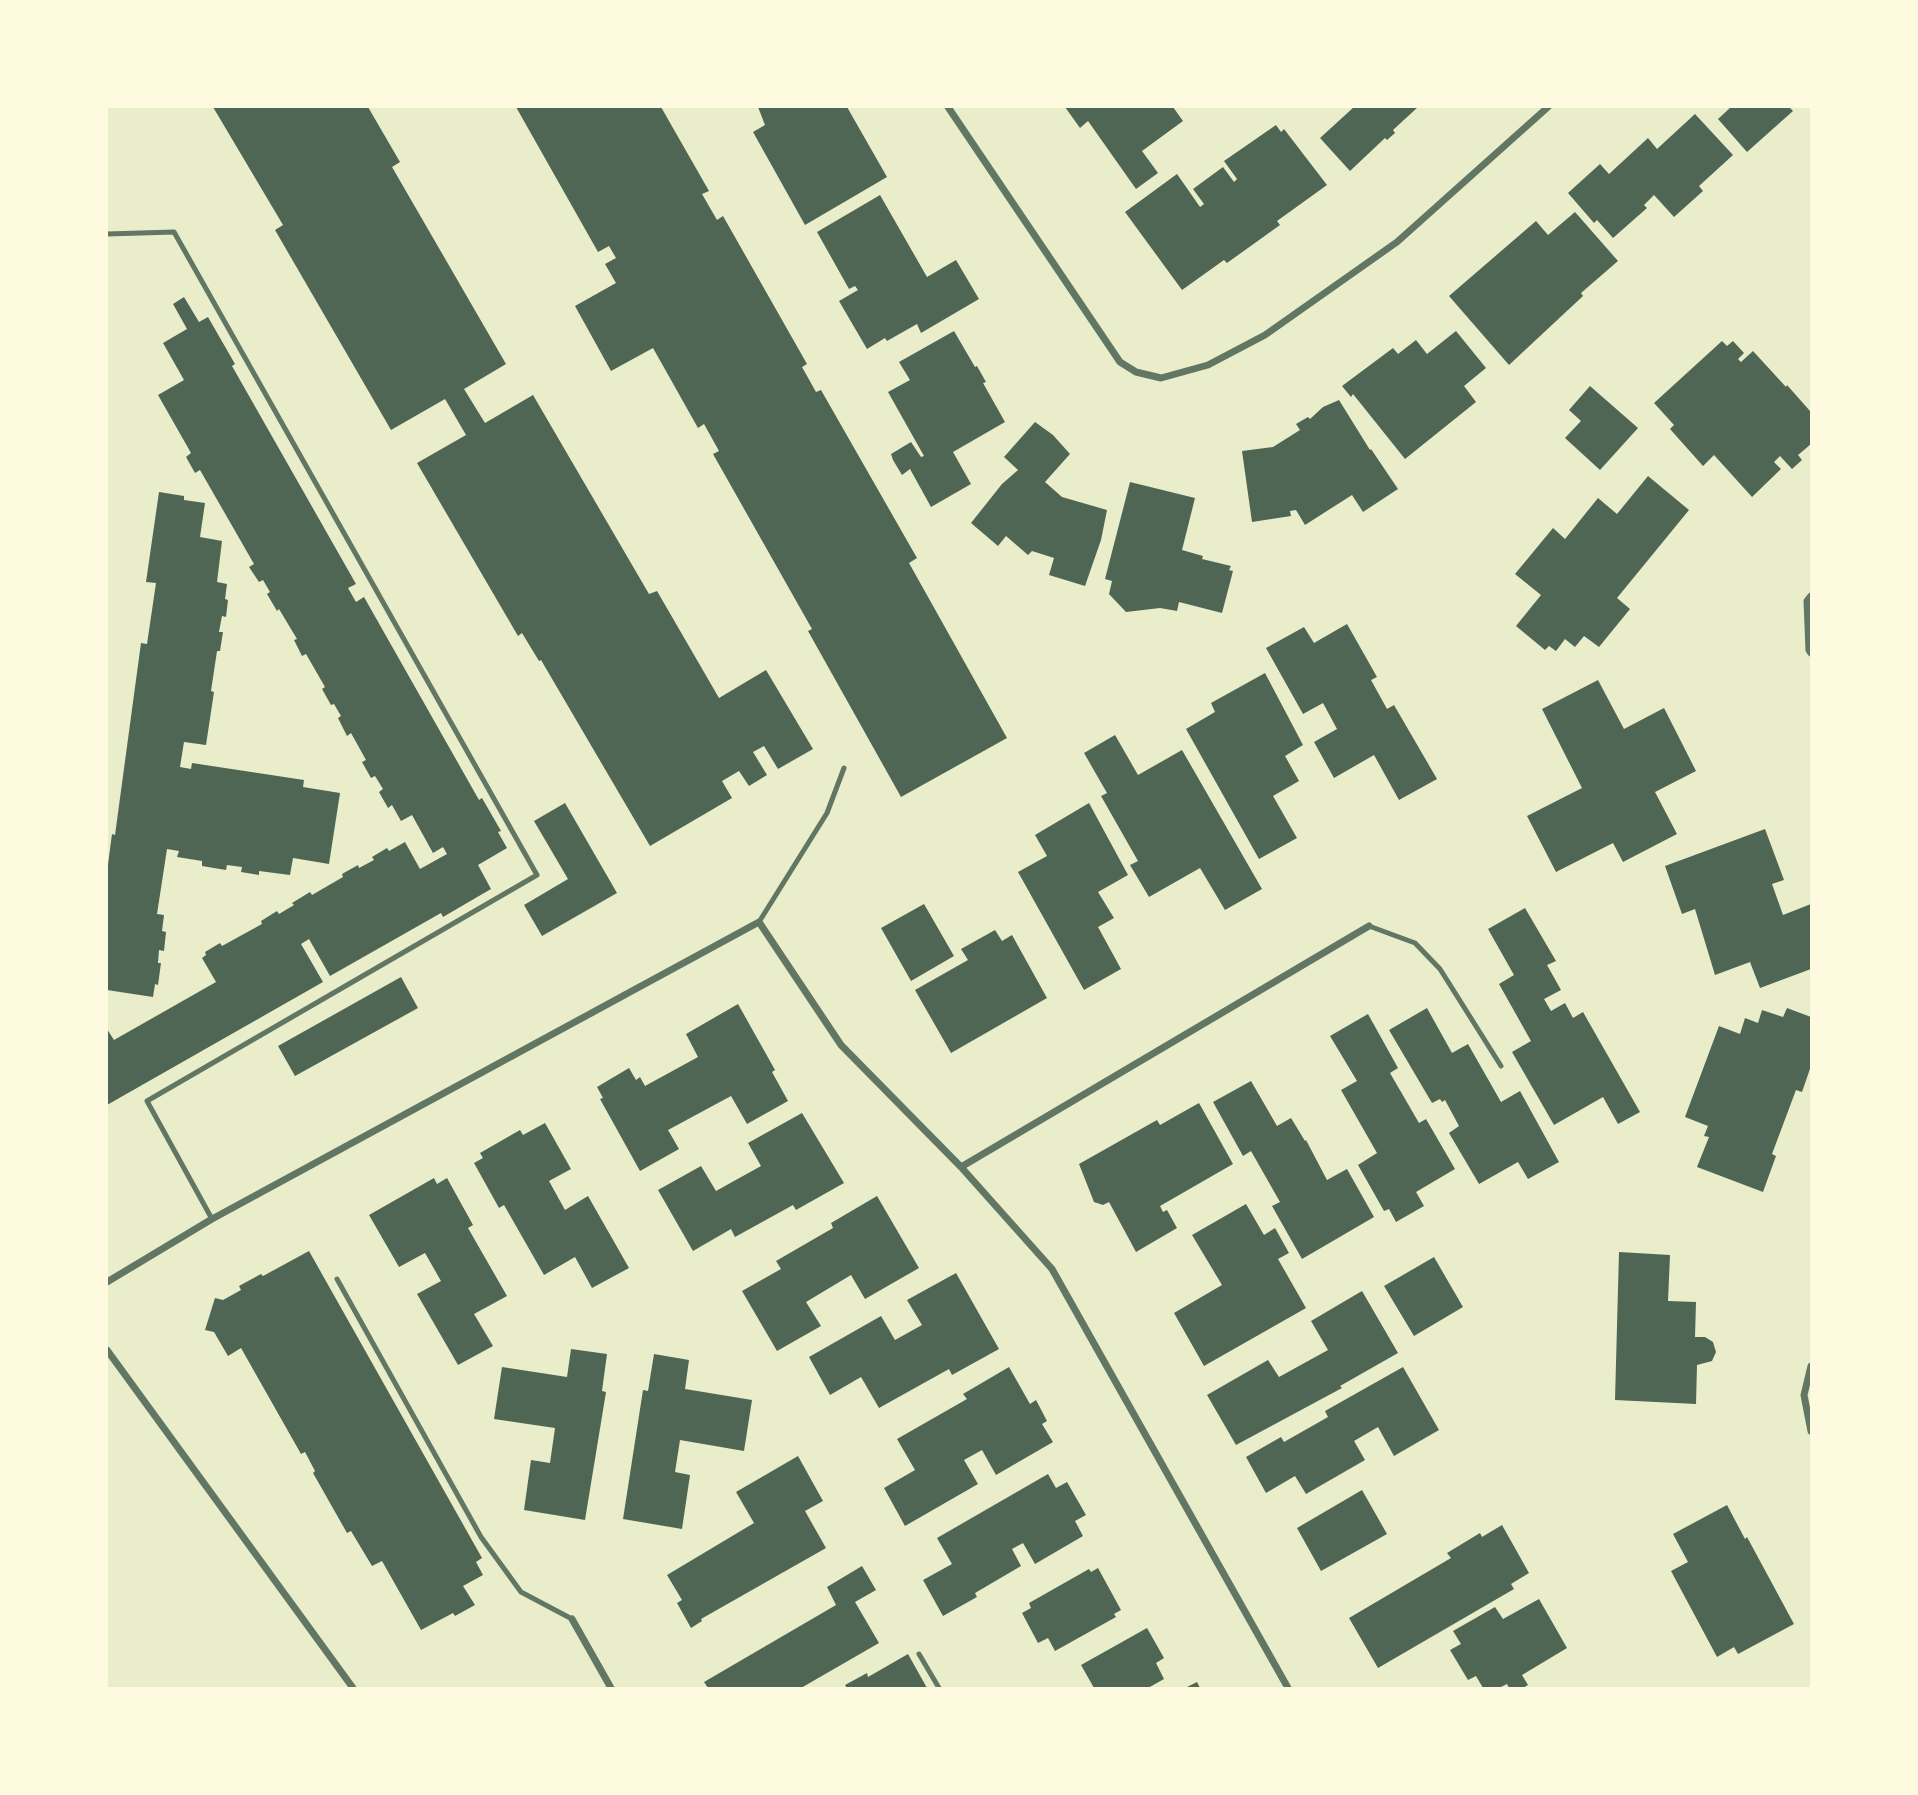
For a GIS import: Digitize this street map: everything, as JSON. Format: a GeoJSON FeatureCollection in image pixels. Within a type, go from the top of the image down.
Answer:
{"type":"FeatureCollection","features":[{"type":"Feature","properties":{"kind":"street"},"geometry":{"type":"LineString","coordinates":[[948,107],[1120,362],[1136,372],[1161,378],[1208,365],[1265,335],[1397,242],[1538,111],[1548,107]]}},
{"type":"Feature","properties":{"kind":"street"},"geometry":{"type":"LineString","coordinates":[[1811,596],[1807,601],[1811,653]]}},
{"type":"Feature","properties":{"kind":"street"},"geometry":{"type":"LineString","coordinates":[[107,1282],[212,1219],[758,922],[841,1045],[961,1167],[1052,1269],[1288,1688]]}},
{"type":"Feature","properties":{"kind":"street"},"geometry":{"type":"LineString","coordinates":[[961,1167],[1369,926]]}},
{"type":"Feature","properties":{"kind":"street"},"geometry":{"type":"LineString","coordinates":[[107,1349],[353,1688]]}},
{"type":"Feature","properties":{"kind":"street"},"geometry":{"type":"LineString","coordinates":[[1811,1366],[1804,1395],[1811,1431]]}},
{"type":"Feature","properties":{"kind":"street"},"geometry":{"type":"LineString","coordinates":[[572,1619],[611,1688]]}},
{"type":"Feature","properties":{"kind":"lane"},"geometry":{"type":"LineString","coordinates":[[107,234],[174,232],[537,875],[147,1101],[212,1219]]}},
{"type":"Feature","properties":{"kind":"lane"},"geometry":{"type":"LineString","coordinates":[[758,922],[827,814],[844,768]]}},
{"type":"Feature","properties":{"kind":"lane"},"geometry":{"type":"LineString","coordinates":[[1369,926],[1415,943],[1440,969],[1501,1066]]}},
{"type":"Feature","properties":{"kind":"lane"},"geometry":{"type":"LineString","coordinates":[[337,1279],[481,1537],[521,1592],[572,1619]]}},
{"type":"Feature","properties":{"kind":"lane"},"geometry":{"type":"LineString","coordinates":[[919,1654],[939,1688]]}},
{"type":"Feature","properties":{"kind":"building"},"geometry":{"type":"Polygon","coordinates":[[[213,107],[368,107],[400,162],[392,167],[506,364],[464,389],[485,423],[533,395],[649,594],[657,591],[719,698],[766,670],[813,749],[778,769],[764,746],[753,752],[767,775],[749,786],[739,771],[722,781],[732,798],[650,846],[541,660],[539,661],[522,633],[518,636],[417,463],[466,435],[445,399],[391,430],[275,230],[283,225],[213,107]]]}},
{"type":"Feature","properties":{"kind":"building"},"geometry":{"type":"Polygon","coordinates":[[[516,107],[661,107],[709,191],[702,194],[717,220],[723,216],[807,364],[802,367],[816,392],[821,390],[917,558],[909,563],[1007,738],[901,797],[808,631],[812,629],[713,454],[719,451],[704,424],[698,428],[653,348],[611,371],[575,306],[616,283],[605,264],[616,258],[609,246],[598,252],[516,107]]]}},
{"type":"Feature","properties":{"kind":"building"},"geometry":{"type":"Polygon","coordinates":[[[758,107],[847,107],[887,177],[805,225],[753,132],[765,125],[758,107]]]}},
{"type":"Feature","properties":{"kind":"building"},"geometry":{"type":"Polygon","coordinates":[[[1065,107],[1173,107],[1183,121],[1142,151],[1158,173],[1136,189],[1088,121],[1080,128],[1065,107]]]}},
{"type":"Feature","properties":{"kind":"building"},"geometry":{"type":"Polygon","coordinates":[[[1354,107],[1418,107],[1393,130],[1395,133],[1387,140],[1385,138],[1350,171],[1320,138],[1354,107]]]}},
{"type":"Feature","properties":{"kind":"building"},"geometry":{"type":"Polygon","coordinates":[[[1731,107],[1789,107],[1793,111],[1747,152],[1718,119],[1731,107]]]}},
{"type":"Feature","properties":{"kind":"building"},"geometry":{"type":"Polygon","coordinates":[[[1695,114],[1733,155],[1699,186],[1703,191],[1674,217],[1654,195],[1644,205],[1647,208],[1613,238],[1597,220],[1594,223],[1568,193],[1600,164],[1609,174],[1648,138],[1657,149],[1695,114]]]}},
{"type":"Feature","properties":{"kind":"building"},"geometry":{"type":"Polygon","coordinates":[[[1276,125],[1281,132],[1284,129],[1327,185],[1277,221],[1280,225],[1227,263],[1224,260],[1182,290],[1125,212],[1177,174],[1200,207],[1204,204],[1193,189],[1223,167],[1234,182],[1237,179],[1224,161],[1276,125]]]}},
{"type":"Feature","properties":{"kind":"building"},"geometry":{"type":"Polygon","coordinates":[[[880,195],[927,277],[956,260],[979,299],[921,333],[917,324],[867,349],[839,301],[858,290],[855,286],[849,289],[817,232],[880,195]]]}},
{"type":"Feature","properties":{"kind":"building"},"geometry":{"type":"Polygon","coordinates":[[[1575,212],[1618,261],[1581,293],[1583,296],[1509,365],[1449,296],[1536,221],[1548,235],[1575,212]]]}},
{"type":"Feature","properties":{"kind":"building"},"geometry":{"type":"Polygon","coordinates":[[[184,297],[199,322],[208,317],[235,364],[232,366],[356,584],[348,588],[356,602],[364,597],[479,800],[482,798],[501,831],[498,832],[507,848],[478,865],[491,889],[443,917],[441,913],[330,976],[309,939],[301,944],[323,982],[107,1105],[107,1029],[114,1040],[216,982],[202,958],[206,955],[205,952],[220,943],[222,946],[262,924],[261,921],[277,911],[279,914],[294,905],[292,903],[310,892],[312,895],[358,865],[359,868],[374,860],[372,857],[387,848],[389,851],[405,842],[420,869],[447,854],[443,847],[433,853],[412,815],[401,821],[392,805],[388,808],[379,792],[383,789],[375,776],[371,778],[362,762],[366,760],[351,733],[347,736],[338,718],[341,716],[322,689],[325,687],[306,654],[302,656],[294,640],[297,639],[267,594],[270,592],[263,580],[259,582],[249,567],[254,564],[200,470],[195,473],[186,457],[191,453],[158,395],[184,380],[163,343],[187,329],[173,304],[184,297]]]}},
{"type":"Feature","properties":{"kind":"building"},"geometry":{"type":"Polygon","coordinates":[[[954,331],[986,382],[983,383],[1005,422],[953,452],[971,484],[931,507],[910,469],[902,475],[893,460],[891,454],[911,442],[921,457],[924,456],[888,392],[910,380],[899,362],[954,331]]]}},
{"type":"Feature","properties":{"kind":"building"},"geometry":{"type":"Polygon","coordinates":[[[1456,331],[1486,368],[1464,386],[1476,402],[1405,459],[1353,394],[1351,397],[1342,386],[1393,348],[1398,354],[1416,340],[1427,354],[1456,331]]]}},
{"type":"Feature","properties":{"kind":"building"},"geometry":{"type":"Polygon","coordinates":[[[1722,341],[1727,346],[1733,341],[1744,353],[1738,359],[1741,362],[1753,351],[1810,411],[1811,409],[1811,444],[1798,455],[1802,460],[1792,469],[1780,456],[1774,462],[1781,469],[1752,497],[1714,455],[1703,466],[1670,429],[1674,425],[1654,403],[1722,341]]]}},
{"type":"Feature","properties":{"kind":"building"},"geometry":{"type":"Polygon","coordinates":[[[1590,386],[1638,428],[1600,470],[1565,438],[1581,421],[1569,410],[1590,386]]]}},
{"type":"Feature","properties":{"kind":"building"},"geometry":{"type":"Polygon","coordinates":[[[1339,400],[1398,489],[1363,512],[1352,495],[1305,525],[1296,510],[1290,511],[1291,516],[1252,522],[1242,451],[1273,447],[1300,430],[1296,424],[1308,417],[1310,419],[1323,407],[1339,400]]]}},
{"type":"Feature","properties":{"kind":"building"},"geometry":{"type":"Polygon","coordinates":[[[1035,422],[1053,435],[1070,454],[1045,482],[1062,497],[1107,510],[1101,540],[1085,586],[1049,575],[1054,558],[1032,551],[1028,555],[1006,536],[998,546],[971,523],[1002,484],[1018,470],[1004,457],[1035,422]]]}},
{"type":"Feature","properties":{"kind":"building"},"geometry":{"type":"Polygon","coordinates":[[[1648,476],[1689,510],[1617,598],[1630,609],[1599,647],[1584,636],[1575,647],[1565,639],[1556,651],[1549,646],[1545,650],[1516,626],[1541,595],[1515,574],[1553,528],[1565,539],[1598,498],[1617,514],[1648,476]]]}},
{"type":"Feature","properties":{"kind":"building"},"geometry":{"type":"Polygon","coordinates":[[[1130,482],[1195,498],[1182,550],[1203,556],[1202,559],[1231,566],[1229,570],[1233,571],[1222,613],[1179,602],[1177,611],[1160,608],[1126,612],[1109,594],[1112,581],[1105,579],[1130,482]]]}},
{"type":"Feature","properties":{"kind":"building"},"geometry":{"type":"Polygon","coordinates":[[[159,492],[205,503],[200,537],[222,541],[217,582],[227,584],[226,617],[222,616],[219,632],[223,632],[220,651],[217,651],[206,745],[184,742],[180,767],[191,769],[192,763],[304,780],[303,787],[340,793],[329,864],[293,858],[290,875],[259,871],[259,875],[241,872],[242,867],[227,865],[226,870],[202,866],[202,861],[177,857],[179,851],[167,849],[157,914],[164,915],[162,931],[166,932],[164,951],[159,950],[158,963],[161,963],[158,985],[155,984],[153,997],[107,990],[107,872],[112,834],[115,835],[141,643],[147,644],[156,583],[146,582],[159,492]]]}},
{"type":"Feature","properties":{"kind":"building"},"geometry":{"type":"Polygon","coordinates":[[[1347,624],[1377,677],[1371,680],[1387,709],[1394,705],[1437,779],[1399,800],[1374,755],[1334,778],[1314,742],[1337,729],[1323,703],[1303,714],[1266,648],[1304,627],[1314,643],[1347,624]]]}},
{"type":"Feature","properties":{"kind":"building"},"geometry":{"type":"Polygon","coordinates":[[[1265,673],[1303,745],[1285,756],[1299,781],[1273,796],[1297,838],[1259,859],[1186,729],[1215,712],[1211,703],[1265,673]]]}},
{"type":"Feature","properties":{"kind":"building"},"geometry":{"type":"Polygon","coordinates":[[[1598,680],[1624,729],[1664,708],[1696,771],[1655,792],[1677,834],[1623,862],[1613,843],[1556,872],[1527,816],[1582,788],[1542,709],[1598,680]]]}},
{"type":"Feature","properties":{"kind":"building"},"geometry":{"type":"Polygon","coordinates":[[[1115,735],[1138,775],[1182,750],[1262,889],[1225,910],[1200,868],[1149,897],[1130,865],[1138,861],[1101,796],[1107,793],[1084,753],[1115,735]]]}},
{"type":"Feature","properties":{"kind":"building"},"geometry":{"type":"Polygon","coordinates":[[[565,803],[617,893],[542,936],[524,905],[568,879],[534,821],[565,803]]]}},
{"type":"Feature","properties":{"kind":"building"},"geometry":{"type":"Polygon","coordinates":[[[1089,803],[1128,875],[1098,892],[1114,918],[1098,927],[1121,969],[1084,990],[1018,872],[1047,856],[1035,835],[1089,803]]]}},
{"type":"Feature","properties":{"kind":"building"},"geometry":{"type":"Polygon","coordinates":[[[1765,829],[1784,880],[1772,884],[1783,915],[1811,904],[1811,969],[1760,988],[1750,962],[1715,975],[1695,909],[1682,914],[1665,866],[1765,829]]]}},
{"type":"Feature","properties":{"kind":"building"},"geometry":{"type":"Polygon","coordinates":[[[924,904],[954,956],[911,981],[881,928],[924,904]]]}},
{"type":"Feature","properties":{"kind":"building"},"geometry":{"type":"Polygon","coordinates":[[[1525,908],[1556,961],[1547,965],[1561,990],[1544,999],[1551,1011],[1565,1003],[1573,1018],[1583,1012],[1640,1112],[1618,1124],[1603,1097],[1554,1125],[1512,1052],[1531,1041],[1499,984],[1514,975],[1488,929],[1525,908]]]}},
{"type":"Feature","properties":{"kind":"building"},"geometry":{"type":"Polygon","coordinates":[[[995,930],[1002,941],[1012,935],[1047,998],[951,1053],[915,990],[968,960],[961,949],[995,930]]]}},
{"type":"Feature","properties":{"kind":"building"},"geometry":{"type":"Polygon","coordinates":[[[401,977],[418,1008],[295,1076],[278,1046],[401,977]]]}},
{"type":"Feature","properties":{"kind":"building"},"geometry":{"type":"Polygon","coordinates":[[[738,1004],[775,1070],[772,1072],[788,1101],[747,1124],[731,1096],[668,1130],[679,1149],[640,1171],[600,1099],[603,1098],[597,1087],[629,1068],[636,1080],[640,1077],[645,1086],[698,1057],[686,1034],[738,1004]]]}},
{"type":"Feature","properties":{"kind":"building"},"geometry":{"type":"Polygon","coordinates":[[[1427,1008],[1452,1053],[1468,1044],[1501,1102],[1520,1091],[1559,1162],[1528,1179],[1518,1162],[1479,1184],[1449,1133],[1459,1126],[1445,1100],[1432,1103],[1389,1030],[1427,1008]]]}},
{"type":"Feature","properties":{"kind":"building"},"geometry":{"type":"Polygon","coordinates":[[[1787,1008],[1811,1017],[1811,1066],[1802,1092],[1796,1090],[1772,1154],[1776,1156],[1763,1192],[1697,1167],[1709,1137],[1704,1136],[1708,1126],[1685,1117],[1719,1026],[1740,1034],[1745,1018],[1758,1023],[1762,1010],[1783,1017],[1787,1008]]]}},
{"type":"Feature","properties":{"kind":"building"},"geometry":{"type":"Polygon","coordinates":[[[1368,1014],[1398,1068],[1390,1073],[1419,1123],[1426,1119],[1455,1169],[1416,1192],[1424,1206],[1396,1222],[1389,1209],[1384,1211],[1358,1165],[1377,1153],[1341,1090],[1357,1081],[1330,1036],[1368,1014]]]}},
{"type":"Feature","properties":{"kind":"building"},"geometry":{"type":"Polygon","coordinates":[[[1251,1081],[1277,1126],[1291,1118],[1327,1180],[1347,1169],[1374,1217],[1302,1259],[1272,1206],[1280,1202],[1251,1151],[1243,1156],[1213,1102],[1251,1081]]]}},
{"type":"Feature","properties":{"kind":"building"},"geometry":{"type":"Polygon","coordinates":[[[1199,1103],[1233,1164],[1160,1206],[1163,1212],[1167,1210],[1177,1228],[1136,1252],[1109,1202],[1103,1205],[1094,1202],[1079,1164],[1157,1120],[1160,1125],[1199,1103]]]}},
{"type":"Feature","properties":{"kind":"building"},"geometry":{"type":"Polygon","coordinates":[[[802,1113],[844,1183],[796,1210],[793,1205],[735,1237],[731,1229],[693,1251],[658,1190],[701,1166],[716,1191],[761,1166],[748,1143],[802,1113]]]}},
{"type":"Feature","properties":{"kind":"building"},"geometry":{"type":"Polygon","coordinates":[[[545,1123],[571,1169],[549,1181],[565,1210],[588,1196],[629,1268],[592,1288],[575,1257],[544,1275],[504,1205],[499,1208],[474,1163],[483,1158],[480,1153],[520,1130],[523,1135],[545,1123]]]}},
{"type":"Feature","properties":{"kind":"building"},"geometry":{"type":"Polygon","coordinates":[[[434,1178],[437,1184],[447,1178],[473,1225],[468,1228],[507,1296],[474,1314],[493,1346],[458,1365],[417,1294],[441,1281],[425,1253],[399,1267],[369,1215],[434,1178]]]}},
{"type":"Feature","properties":{"kind":"building"},"geometry":{"type":"Polygon","coordinates":[[[877,1196],[919,1268],[865,1299],[851,1275],[806,1302],[821,1326],[777,1351],[742,1291],[781,1269],[776,1261],[833,1228],[831,1223],[877,1196]]]}},
{"type":"Feature","properties":{"kind":"building"},"geometry":{"type":"Polygon","coordinates":[[[1246,1204],[1264,1235],[1275,1228],[1289,1253],[1278,1259],[1306,1308],[1204,1366],[1174,1313],[1222,1285],[1192,1235],[1246,1204]]]}},
{"type":"Feature","properties":{"kind":"building"},"geometry":{"type":"Polygon","coordinates":[[[309,1251],[482,1558],[476,1562],[483,1575],[463,1586],[475,1605],[421,1630],[382,1561],[372,1566],[351,1531],[347,1533],[313,1473],[315,1471],[305,1452],[301,1454],[241,1348],[228,1356],[214,1332],[205,1330],[215,1298],[223,1300],[241,1290],[239,1286],[309,1251]]]}},
{"type":"Feature","properties":{"kind":"building"},"geometry":{"type":"Polygon","coordinates":[[[1619,1252],[1670,1255],[1668,1301],[1696,1302],[1695,1337],[1705,1337],[1713,1342],[1716,1352],[1712,1361],[1697,1365],[1696,1404],[1615,1400],[1619,1252]]]}},
{"type":"Feature","properties":{"kind":"building"},"geometry":{"type":"Polygon","coordinates":[[[1434,1257],[1463,1307],[1414,1336],[1384,1286],[1434,1257]]]}},
{"type":"Feature","properties":{"kind":"building"},"geometry":{"type":"Polygon","coordinates":[[[956,1273],[999,1349],[952,1375],[949,1369],[879,1408],[861,1377],[830,1395],[809,1357],[881,1316],[895,1340],[922,1325],[907,1300],[956,1273]]]}},
{"type":"Feature","properties":{"kind":"building"},"geometry":{"type":"Polygon","coordinates":[[[1362,1291],[1398,1353],[1340,1386],[1342,1388],[1236,1445],[1207,1395],[1268,1360],[1279,1377],[1328,1350],[1311,1321],[1362,1291]]]}},
{"type":"Feature","properties":{"kind":"building"},"geometry":{"type":"Polygon","coordinates":[[[571,1349],[607,1354],[602,1391],[606,1392],[585,1520],[524,1510],[531,1460],[550,1463],[555,1428],[494,1419],[502,1367],[567,1377],[571,1349]]]}},
{"type":"Feature","properties":{"kind":"building"},"geometry":{"type":"Polygon","coordinates":[[[654,1354],[689,1360],[685,1389],[752,1400],[744,1451],[680,1440],[675,1472],[690,1475],[682,1529],[623,1519],[643,1390],[648,1391],[654,1354]]]}},
{"type":"Feature","properties":{"kind":"building"},"geometry":{"type":"Polygon","coordinates":[[[1009,1367],[1030,1404],[1036,1400],[1047,1421],[1042,1424],[1053,1442],[996,1475],[982,1450],[964,1460],[978,1484],[905,1526],[884,1488],[915,1470],[897,1439],[967,1399],[963,1394],[1009,1367]]]}},
{"type":"Feature","properties":{"kind":"building"},"geometry":{"type":"Polygon","coordinates":[[[1403,1367],[1439,1430],[1394,1456],[1378,1427],[1354,1441],[1365,1460],[1306,1494],[1295,1476],[1266,1493],[1246,1457],[1281,1437],[1284,1442],[1328,1417],[1325,1411],[1403,1367]]]}},
{"type":"Feature","properties":{"kind":"building"},"geometry":{"type":"Polygon","coordinates":[[[798,1456],[823,1501],[805,1511],[826,1548],[701,1619],[702,1621],[691,1628],[677,1603],[682,1600],[667,1575],[754,1523],[736,1492],[798,1456]]]}},
{"type":"Feature","properties":{"kind":"building"},"geometry":{"type":"Polygon","coordinates":[[[1048,1474],[1056,1488],[1067,1482],[1086,1515],[1075,1521],[1083,1536],[1035,1564],[1023,1543],[1012,1549],[1021,1566],[975,1593],[977,1597],[943,1616],[923,1580],[952,1564],[937,1538],[1048,1474]]]}},
{"type":"Feature","properties":{"kind":"building"},"geometry":{"type":"Polygon","coordinates":[[[1362,1490],[1387,1534],[1321,1571],[1297,1528],[1362,1490]]]}},
{"type":"Feature","properties":{"kind":"building"},"geometry":{"type":"Polygon","coordinates":[[[1727,1505],[1794,1624],[1738,1654],[1734,1647],[1717,1657],[1671,1571],[1688,1562],[1673,1534],[1727,1505]]]}},
{"type":"Feature","properties":{"kind":"building"},"geometry":{"type":"Polygon","coordinates":[[[1502,1525],[1529,1573],[1511,1584],[1514,1589],[1378,1668],[1349,1618],[1451,1558],[1447,1553],[1480,1533],[1482,1537],[1502,1525]]]}},
{"type":"Feature","properties":{"kind":"building"},"geometry":{"type":"Polygon","coordinates":[[[862,1566],[876,1590],[855,1602],[879,1643],[801,1688],[708,1688],[704,1682],[836,1605],[827,1587],[862,1566]]]}},
{"type":"Feature","properties":{"kind":"building"},"geometry":{"type":"Polygon","coordinates":[[[1098,1568],[1121,1610],[1114,1614],[1116,1617],[1055,1651],[1048,1638],[1038,1643],[1022,1613],[1031,1608],[1029,1603],[1089,1569],[1091,1572],[1098,1568]]]}},
{"type":"Feature","properties":{"kind":"building"},"geometry":{"type":"Polygon","coordinates":[[[1539,1599],[1567,1648],[1522,1675],[1528,1685],[1523,1688],[1509,1688],[1507,1684],[1499,1688],[1483,1688],[1476,1676],[1468,1680],[1450,1650],[1461,1644],[1453,1631],[1495,1607],[1503,1619],[1539,1599]]]}},
{"type":"Feature","properties":{"kind":"building"},"geometry":{"type":"Polygon","coordinates":[[[1147,1628],[1164,1658],[1156,1663],[1164,1679],[1148,1688],[1094,1688],[1081,1665],[1147,1628]]]}},
{"type":"Feature","properties":{"kind":"building"},"geometry":{"type":"Polygon","coordinates":[[[908,1654],[927,1688],[847,1688],[845,1685],[867,1673],[868,1677],[908,1654]]]}},
{"type":"Feature","properties":{"kind":"building"},"geometry":{"type":"Polygon","coordinates":[[[1197,1682],[1200,1688],[1185,1688],[1197,1682]]]}}]}
